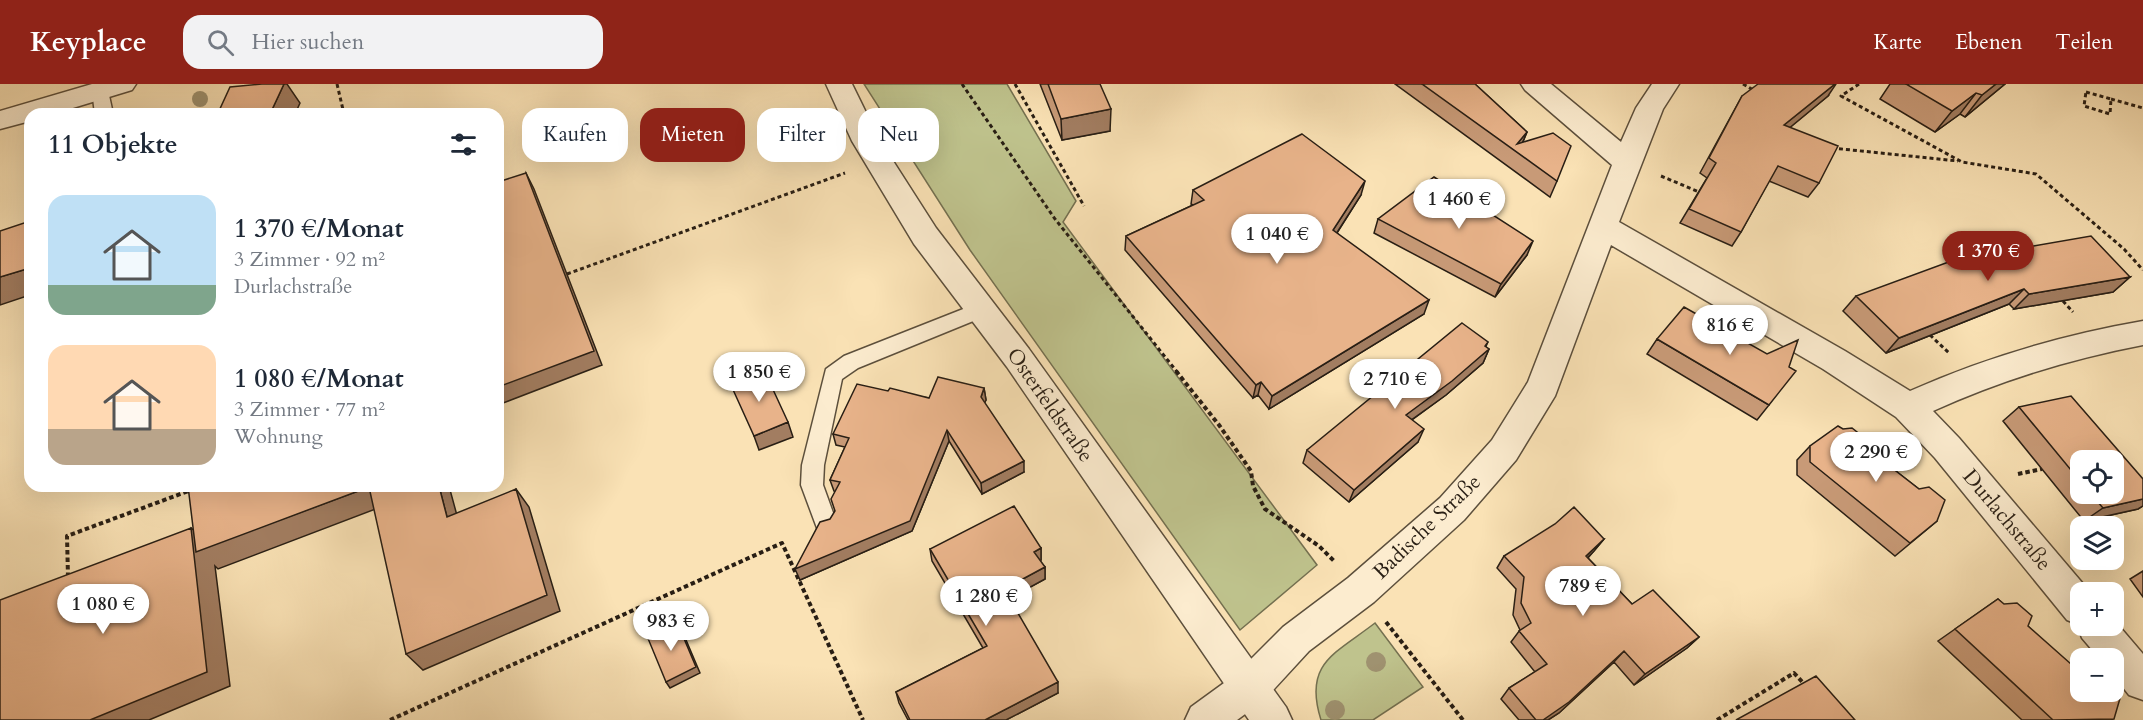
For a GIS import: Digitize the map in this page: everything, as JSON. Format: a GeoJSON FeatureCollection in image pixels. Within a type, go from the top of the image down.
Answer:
{"type":"FeatureCollection","features":[{"type":"Feature","properties":{"kind":"street","name":"Osterfeldstraße"},"geometry":{"type":"LineString","coordinates":[[838,84],[866,141],[951,273],[1012,349],[1272,720]]}},
{"type":"Feature","properties":{"kind":"street"},"geometry":{"type":"LineString","coordinates":[[1534,84],[1641,168]]}},
{"type":"Feature","properties":{"kind":"street","name":"Badische Straße"},"geometry":{"type":"LineString","coordinates":[[1205,720],[1249,688],[1296,639],[1361,590],[1452,509],[1504,450],[1543,387],[1603,226],[1641,168],[1650,108],[1666,84]]}},
{"type":"Feature","properties":{"kind":"street"},"geometry":{"type":"LineString","coordinates":[[54,108],[109,96]]}},
{"type":"Feature","properties":{"kind":"street"},"geometry":{"type":"LineString","coordinates":[[0,120],[24,115]]}},
{"type":"Feature","properties":{"kind":"street","name":"Durlachstraße"},"geometry":{"type":"LineString","coordinates":[[1603,226],[1834,360],[1908,407],[1947,448],[2070,596]]}},
{"type":"Feature","properties":{"kind":"street"},"geometry":{"type":"LineString","coordinates":[[1908,407],[1965,380],[2050,352],[2143,333]]}},
{"type":"Feature","properties":{"kind":"street"},"geometry":{"type":"LineString","coordinates":[[2104,636],[2143,682]]}},
{"type":"Feature","properties":{"kind":"lane"},"geometry":{"type":"LineString","coordinates":[[825,520],[812,485],[812,475],[833,375],[851,363],[981,310]]}},
{"type":"Feature","properties":{"kind":"path"},"geometry":{"type":"LineString","coordinates":[[337,84],[343,108]]}},
{"type":"Feature","properties":{"kind":"path"},"geometry":{"type":"LineString","coordinates":[[962,84],[1055,219],[1219,425],[1251,471],[1254,486],[1265,509],[1319,546],[1361,590],[1462,720]]}},
{"type":"Feature","properties":{"kind":"path"},"geometry":{"type":"LineString","coordinates":[[1015,84],[1084,206]]}},
{"type":"Feature","properties":{"kind":"path"},"geometry":{"type":"LineString","coordinates":[[1743,84],[1758,92]]}},
{"type":"Feature","properties":{"kind":"path"},"geometry":{"type":"LineString","coordinates":[[1859,84],[1841,96],[1962,162]]}},
{"type":"Feature","properties":{"kind":"path"},"geometry":{"type":"LineString","coordinates":[[2111,99],[2110,114],[2084,106],[2086,92],[2111,99],[2143,108]]}},
{"type":"Feature","properties":{"kind":"path"},"geometry":{"type":"LineString","coordinates":[[1820,147],[1962,162],[2036,174],[2124,249],[2143,270]]}},
{"type":"Feature","properties":{"kind":"path"},"geometry":{"type":"LineString","coordinates":[[1641,168],[1699,192]]}},
{"type":"Feature","properties":{"kind":"path"},"geometry":{"type":"LineString","coordinates":[[567,274],[832,178]]}},
{"type":"Feature","properties":{"kind":"path"},"geometry":{"type":"LineString","coordinates":[[1930,335],[1953,356]]}},
{"type":"Feature","properties":{"kind":"path"},"geometry":{"type":"LineString","coordinates":[[1883,473],[1908,455]]}},
{"type":"Feature","properties":{"kind":"path"},"geometry":{"type":"LineString","coordinates":[[59,580],[69,576],[67,536],[186,492]]}},
{"type":"Feature","properties":{"kind":"path"},"geometry":{"type":"LineString","coordinates":[[390,720],[782,543],[863,720]]}},
{"type":"Feature","properties":{"kind":"path"},"geometry":{"type":"LineString","coordinates":[[1717,720],[1794,673],[1809,689]]}},
{"type":"Feature","properties":{"kind":"green space"},"geometry":{"type":"Polygon","coordinates":[[[864,84],[1007,84],[1076,201],[1063,222],[1317,565],[1240,630],[970,250],[914,162],[939,162],[939,108],[879,108],[864,84]]]}},
{"type":"Feature","properties":{"kind":"green space"},"geometry":{"type":"Polygon","coordinates":[[[1375,623],[1423,687],[1373,720],[1321,720],[1316,685],[1320,672],[1336,652],[1375,623]]]}},
{"type":"Feature","properties":{"kind":"building"},"geometry":{"type":"Polygon","coordinates":[[[284,84],[273,108],[220,108],[230,87],[284,84]]]}},
{"type":"Feature","properties":{"kind":"building"},"geometry":{"type":"Polygon","coordinates":[[[1048,84],[1100,84],[1111,109],[1061,119],[1048,84]]]}},
{"type":"Feature","properties":{"kind":"building"},"geometry":{"type":"Polygon","coordinates":[[[1422,84],[1475,84],[1527,132],[1517,144],[1553,133],[1571,146],[1557,181],[1422,84]]]}},
{"type":"Feature","properties":{"kind":"building"},"geometry":{"type":"Polygon","coordinates":[[[1758,84],[1835,84],[1784,125],[1838,146],[1819,183],[1778,166],[1741,232],[1689,209],[1716,163],[1709,158],[1742,96],[1758,84]]]}},
{"type":"Feature","properties":{"kind":"building"},"geometry":{"type":"Polygon","coordinates":[[[1906,84],[1996,84],[1982,95],[1976,93],[1952,111],[1906,84]]]}},
{"type":"Feature","properties":{"kind":"building"},"geometry":{"type":"Polygon","coordinates":[[[1302,134],[1365,181],[1333,230],[1429,300],[1272,396],[1261,382],[1256,385],[1126,236],[1204,200],[1193,190],[1302,134]]]}},
{"type":"Feature","properties":{"kind":"building"},"geometry":{"type":"Polygon","coordinates":[[[526,173],[594,351],[504,385],[504,180],[526,173]]]}},
{"type":"Feature","properties":{"kind":"building"},"geometry":{"type":"Polygon","coordinates":[[[1434,177],[1533,241],[1501,284],[1378,219],[1434,177]]]}},
{"type":"Feature","properties":{"kind":"building"},"geometry":{"type":"Polygon","coordinates":[[[24,223],[24,270],[0,277],[0,231],[24,223]]]}},
{"type":"Feature","properties":{"kind":"building"},"geometry":{"type":"Polygon","coordinates":[[[2091,236],[2130,277],[2029,294],[2024,289],[1899,338],[1856,296],[1954,260],[2091,236]]]}},
{"type":"Feature","properties":{"kind":"building"},"geometry":{"type":"Polygon","coordinates":[[[1684,307],[1767,354],[1798,340],[1789,367],[1796,371],[1769,405],[1657,339],[1684,307]]]}},
{"type":"Feature","properties":{"kind":"building"},"geometry":{"type":"Polygon","coordinates":[[[1462,323],[1488,342],[1485,346],[1489,349],[1452,381],[1406,415],[1424,429],[1354,490],[1307,450],[1462,323]]]}},
{"type":"Feature","properties":{"kind":"building"},"geometry":{"type":"Polygon","coordinates":[[[764,370],[788,422],[754,436],[730,383],[764,370]]]}},
{"type":"Feature","properties":{"kind":"building"},"geometry":{"type":"Polygon","coordinates":[[[938,377],[984,388],[981,397],[1024,461],[981,483],[947,430],[910,521],[795,569],[820,522],[830,519],[835,511],[831,499],[840,482],[830,480],[849,438],[833,434],[857,384],[888,391],[890,388],[929,398],[938,377]]]}},
{"type":"Feature","properties":{"kind":"building"},"geometry":{"type":"Polygon","coordinates":[[[2071,396],[2118,450],[2070,450],[2070,469],[2019,407],[2071,396]]]}},
{"type":"Feature","properties":{"kind":"building"},"geometry":{"type":"Polygon","coordinates":[[[1838,426],[1843,429],[1852,428],[1866,439],[1865,447],[1919,489],[1929,487],[1945,500],[1937,521],[1910,543],[1810,462],[1810,446],[1838,426]]]}},
{"type":"Feature","properties":{"kind":"building"},"geometry":{"type":"Polygon","coordinates":[[[2124,457],[2143,479],[2143,499],[2124,503],[2124,457]]]}},
{"type":"Feature","properties":{"kind":"building"},"geometry":{"type":"Polygon","coordinates":[[[516,489],[547,595],[406,654],[370,492],[441,492],[447,517],[516,489]]]}},
{"type":"Feature","properties":{"kind":"building"},"geometry":{"type":"Polygon","coordinates":[[[189,492],[356,492],[196,552],[189,492]]]}},
{"type":"Feature","properties":{"kind":"building"},"geometry":{"type":"Polygon","coordinates":[[[2100,504],[2121,504],[2103,508],[2100,504]]]}},
{"type":"Feature","properties":{"kind":"building"},"geometry":{"type":"Polygon","coordinates":[[[1014,506],[1041,548],[1034,552],[1045,567],[1004,589],[1058,682],[985,720],[910,720],[896,692],[987,646],[930,549],[1014,506]]]}},
{"type":"Feature","properties":{"kind":"building"},"geometry":{"type":"Polygon","coordinates":[[[1574,507],[1604,539],[1586,556],[1632,604],[1653,590],[1699,637],[1645,674],[1624,651],[1569,702],[1543,720],[1536,720],[1509,688],[1547,664],[1519,631],[1531,623],[1521,603],[1524,577],[1504,556],[1555,524],[1574,507]]]}},
{"type":"Feature","properties":{"kind":"building"},"geometry":{"type":"Polygon","coordinates":[[[191,528],[207,672],[90,720],[0,720],[0,600],[191,528]]]}},
{"type":"Feature","properties":{"kind":"building"},"geometry":{"type":"Polygon","coordinates":[[[1998,599],[2004,604],[2017,603],[2032,616],[2028,626],[2070,663],[2070,702],[2119,702],[2114,719],[2053,720],[1955,629],[1998,599]]]}},
{"type":"Feature","properties":{"kind":"building"},"geometry":{"type":"Polygon","coordinates":[[[677,622],[696,667],[666,682],[647,636],[677,622]]]}},
{"type":"Feature","properties":{"kind":"building"},"geometry":{"type":"Polygon","coordinates":[[[1816,676],[1855,720],[1736,720],[1816,676]]]}}]}
